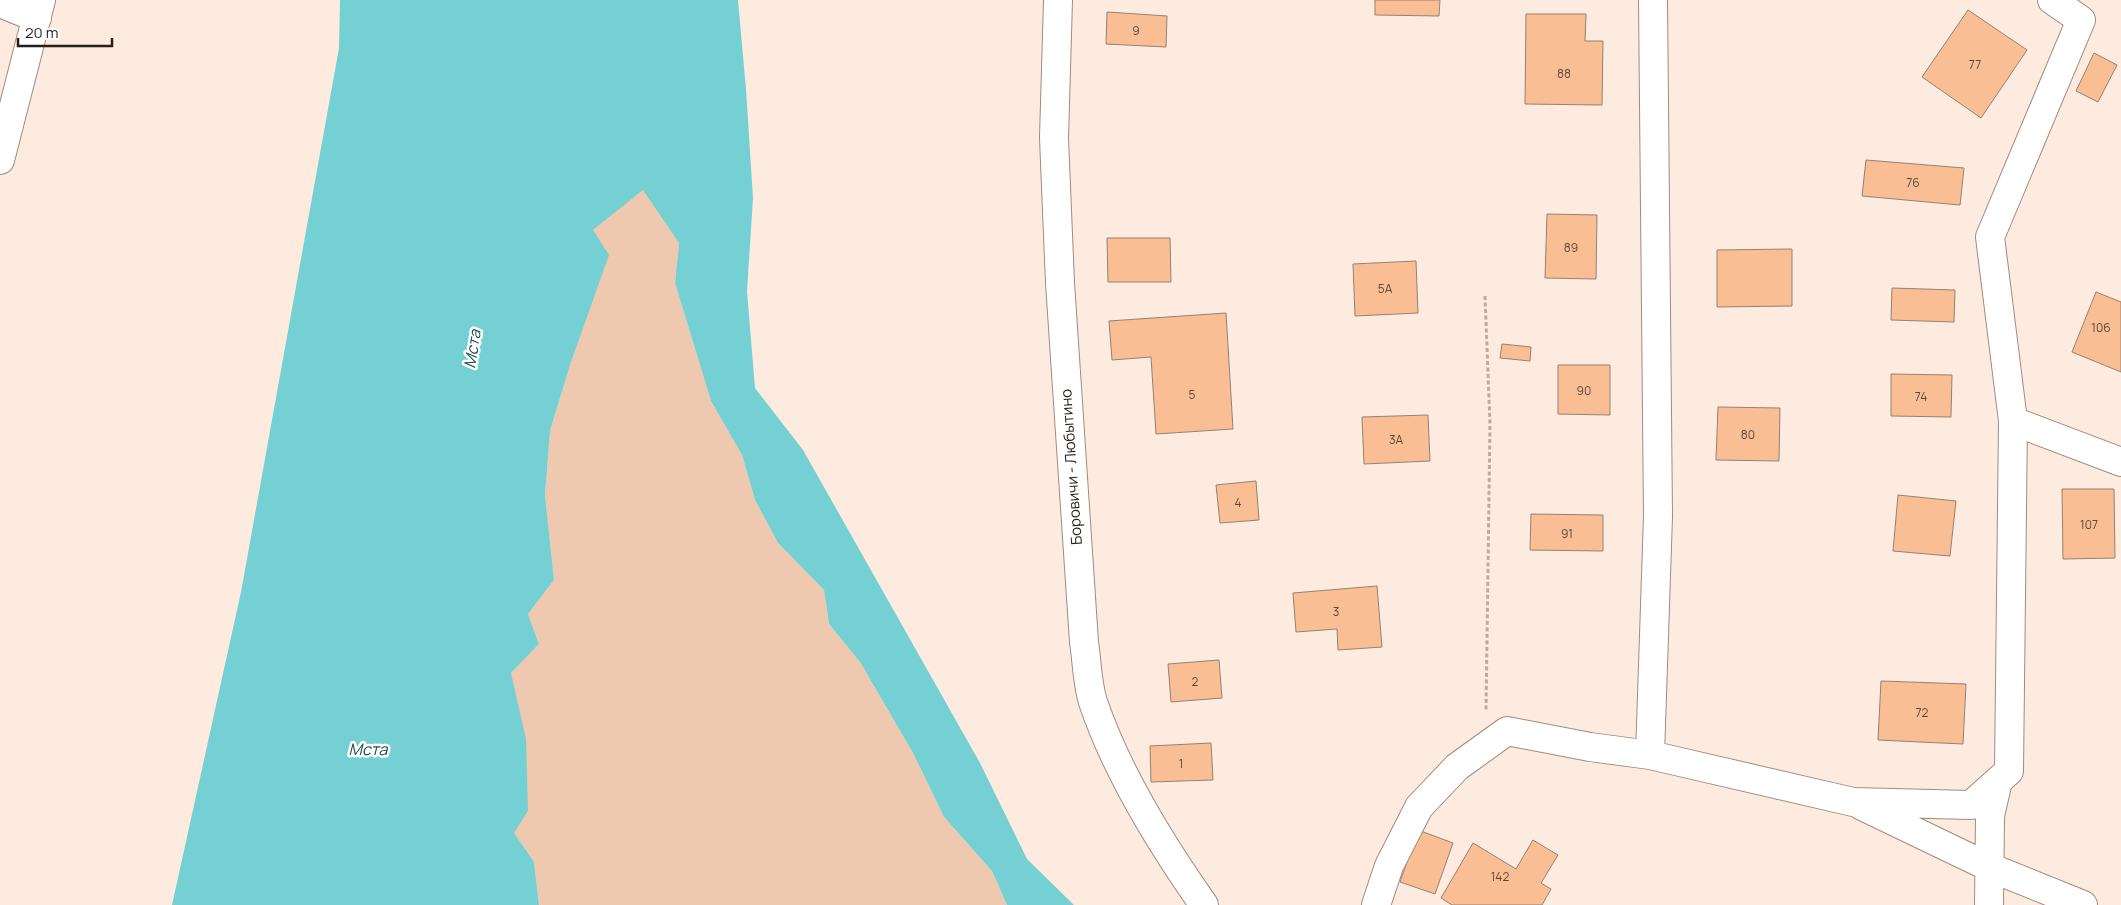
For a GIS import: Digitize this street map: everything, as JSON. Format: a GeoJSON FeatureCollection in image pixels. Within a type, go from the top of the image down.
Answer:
{"type":"FeatureCollection","features":[{"type":"Feature","properties":{"kind":"street","name":"Боровичи - Любытино"},"geometry":{"type":"LineString","coordinates":[[1058,0],[1054,138],[1060,283],[1077,561],[1084,642],[1093,700],[1120,766],[1172,860],[1204,905]]}},
{"type":"Feature","properties":{"kind":"street"},"geometry":{"type":"LineString","coordinates":[[1650,755],[1658,516],[1653,0]]}},
{"type":"Feature","properties":{"kind":"street"},"geometry":{"type":"LineString","coordinates":[[1376,905],[1388,866],[1419,807],[1457,767],[1507,731],[1590,747],[1650,755],[1854,802],[1971,805],[2009,771],[2013,421],[1990,238],[2081,20],[2052,0]]}},
{"type":"Feature","properties":{"kind":"street"},"geometry":{"type":"LineString","coordinates":[[0,3],[39,9],[0,160]]}},
{"type":"Feature","properties":{"kind":"street"},"geometry":{"type":"LineString","coordinates":[[2013,421],[2121,462]]}},
{"type":"Feature","properties":{"kind":"street"},"geometry":{"type":"LineString","coordinates":[[1989,905],[1990,816],[1998,781]]}},
{"type":"Feature","properties":{"kind":"street"},"geometry":{"type":"LineString","coordinates":[[1854,802],[1989,867],[2083,905]]}},
{"type":"Feature","properties":{"kind":"path"},"geometry":{"type":"LineString","coordinates":[[1485,296],[1490,424],[1486,746]]}},
{"type":"Feature","properties":{"kind":"shaded area"},"geometry":{"type":"Polygon","coordinates":[[[643,189],[679,243],[675,283],[711,401],[742,455],[755,500],[778,543],[824,590],[829,624],[860,662],[913,753],[944,817],[992,871],[1007,905],[539,905],[534,862],[513,833],[511,673],[539,644],[528,614],[554,580],[545,495],[550,431],[571,362],[593,230],[643,189]]]}},
{"type":"Feature","properties":{"kind":"water","name":"Мста"},"geometry":{"type":"Polygon","coordinates":[[[340,0],[738,0],[753,198],[747,291],[755,388],[803,450],[980,763],[1027,859],[1074,905],[1007,905],[992,871],[944,817],[913,753],[860,662],[829,624],[824,590],[778,543],[755,500],[742,455],[711,401],[675,283],[679,243],[643,190],[593,230],[609,255],[571,362],[550,431],[545,495],[554,580],[528,614],[539,644],[511,673],[526,739],[528,811],[514,833],[534,862],[539,905],[172,905],[241,592],[339,48],[340,0]]]}},
{"type":"Feature","properties":{"kind":"building"},"geometry":{"type":"Polygon","coordinates":[[[1375,0],[1440,0],[1439,16],[1375,15],[1375,0]]]}},
{"type":"Feature","properties":{"kind":"building"},"geometry":{"type":"Polygon","coordinates":[[[1968,10],[2027,50],[1981,118],[1922,77],[1968,10]]]}},
{"type":"Feature","properties":{"kind":"building"},"geometry":{"type":"Polygon","coordinates":[[[1107,12],[1167,16],[1166,47],[1106,44],[1107,12]]]}},
{"type":"Feature","properties":{"kind":"building"},"geometry":{"type":"Polygon","coordinates":[[[1526,14],[1586,14],[1585,41],[1603,41],[1602,105],[1525,104],[1526,14]]]}},
{"type":"Feature","properties":{"kind":"building"},"geometry":{"type":"Polygon","coordinates":[[[2094,53],[2117,65],[2098,102],[2076,91],[2094,53]]]}},
{"type":"Feature","properties":{"kind":"building"},"geometry":{"type":"Polygon","coordinates":[[[1866,160],[1964,168],[1960,205],[1862,196],[1866,160]]]}},
{"type":"Feature","properties":{"kind":"building"},"geometry":{"type":"Polygon","coordinates":[[[1547,214],[1597,215],[1596,279],[1545,278],[1547,214]]]}},
{"type":"Feature","properties":{"kind":"building"},"geometry":{"type":"Polygon","coordinates":[[[1107,238],[1170,238],[1171,282],[1108,282],[1107,238]]]}},
{"type":"Feature","properties":{"kind":"building"},"geometry":{"type":"Polygon","coordinates":[[[1792,249],[1792,306],[1717,307],[1717,250],[1792,249]]]}},
{"type":"Feature","properties":{"kind":"building"},"geometry":{"type":"Polygon","coordinates":[[[1416,261],[1418,313],[1355,316],[1353,264],[1416,261]]]}},
{"type":"Feature","properties":{"kind":"building"},"geometry":{"type":"Polygon","coordinates":[[[1892,288],[1955,290],[1954,322],[1891,320],[1892,288]]]}},
{"type":"Feature","properties":{"kind":"building"},"geometry":{"type":"Polygon","coordinates":[[[2096,292],[2121,302],[2121,372],[2072,352],[2096,292]]]}},
{"type":"Feature","properties":{"kind":"building"},"geometry":{"type":"Polygon","coordinates":[[[1226,313],[1233,429],[1156,434],[1151,357],[1112,360],[1109,321],[1226,313]]]}},
{"type":"Feature","properties":{"kind":"building"},"geometry":{"type":"Polygon","coordinates":[[[1502,344],[1531,347],[1530,361],[1500,358],[1502,344]]]}},
{"type":"Feature","properties":{"kind":"building"},"geometry":{"type":"Polygon","coordinates":[[[1558,365],[1610,365],[1610,415],[1558,414],[1558,365]]]}},
{"type":"Feature","properties":{"kind":"building"},"geometry":{"type":"Polygon","coordinates":[[[1891,374],[1952,375],[1951,417],[1891,416],[1891,374]]]}},
{"type":"Feature","properties":{"kind":"building"},"geometry":{"type":"Polygon","coordinates":[[[1718,407],[1780,408],[1779,461],[1716,460],[1718,407]]]}},
{"type":"Feature","properties":{"kind":"building"},"geometry":{"type":"Polygon","coordinates":[[[1428,415],[1430,461],[1364,464],[1362,417],[1428,415]]]}},
{"type":"Feature","properties":{"kind":"building"},"geometry":{"type":"Polygon","coordinates":[[[1256,481],[1259,520],[1220,523],[1216,485],[1256,481]]]}},
{"type":"Feature","properties":{"kind":"building"},"geometry":{"type":"Polygon","coordinates":[[[2062,489],[2114,489],[2115,558],[2063,559],[2062,489]]]}},
{"type":"Feature","properties":{"kind":"building"},"geometry":{"type":"Polygon","coordinates":[[[1898,495],[1956,501],[1950,556],[1893,551],[1898,495]]]}},
{"type":"Feature","properties":{"kind":"building"},"geometry":{"type":"Polygon","coordinates":[[[1531,514],[1603,515],[1603,551],[1530,550],[1531,514]]]}},
{"type":"Feature","properties":{"kind":"building"},"geometry":{"type":"Polygon","coordinates":[[[1377,586],[1382,647],[1338,650],[1337,629],[1296,632],[1293,593],[1377,586]]]}},
{"type":"Feature","properties":{"kind":"building"},"geometry":{"type":"Polygon","coordinates":[[[1219,660],[1222,698],[1171,702],[1168,664],[1219,660]]]}},
{"type":"Feature","properties":{"kind":"building"},"geometry":{"type":"Polygon","coordinates":[[[1881,681],[1966,684],[1963,744],[1878,740],[1881,681]]]}},
{"type":"Feature","properties":{"kind":"building"},"geometry":{"type":"Polygon","coordinates":[[[1211,743],[1213,780],[1151,782],[1150,746],[1211,743]]]}},
{"type":"Feature","properties":{"kind":"building"},"geometry":{"type":"Polygon","coordinates":[[[1418,830],[1453,843],[1435,894],[1400,882],[1418,830]]]}},
{"type":"Feature","properties":{"kind":"building"},"geometry":{"type":"Polygon","coordinates":[[[1533,840],[1558,855],[1541,883],[1551,889],[1542,905],[1452,905],[1441,898],[1473,843],[1516,869],[1533,840]]]}}]}
